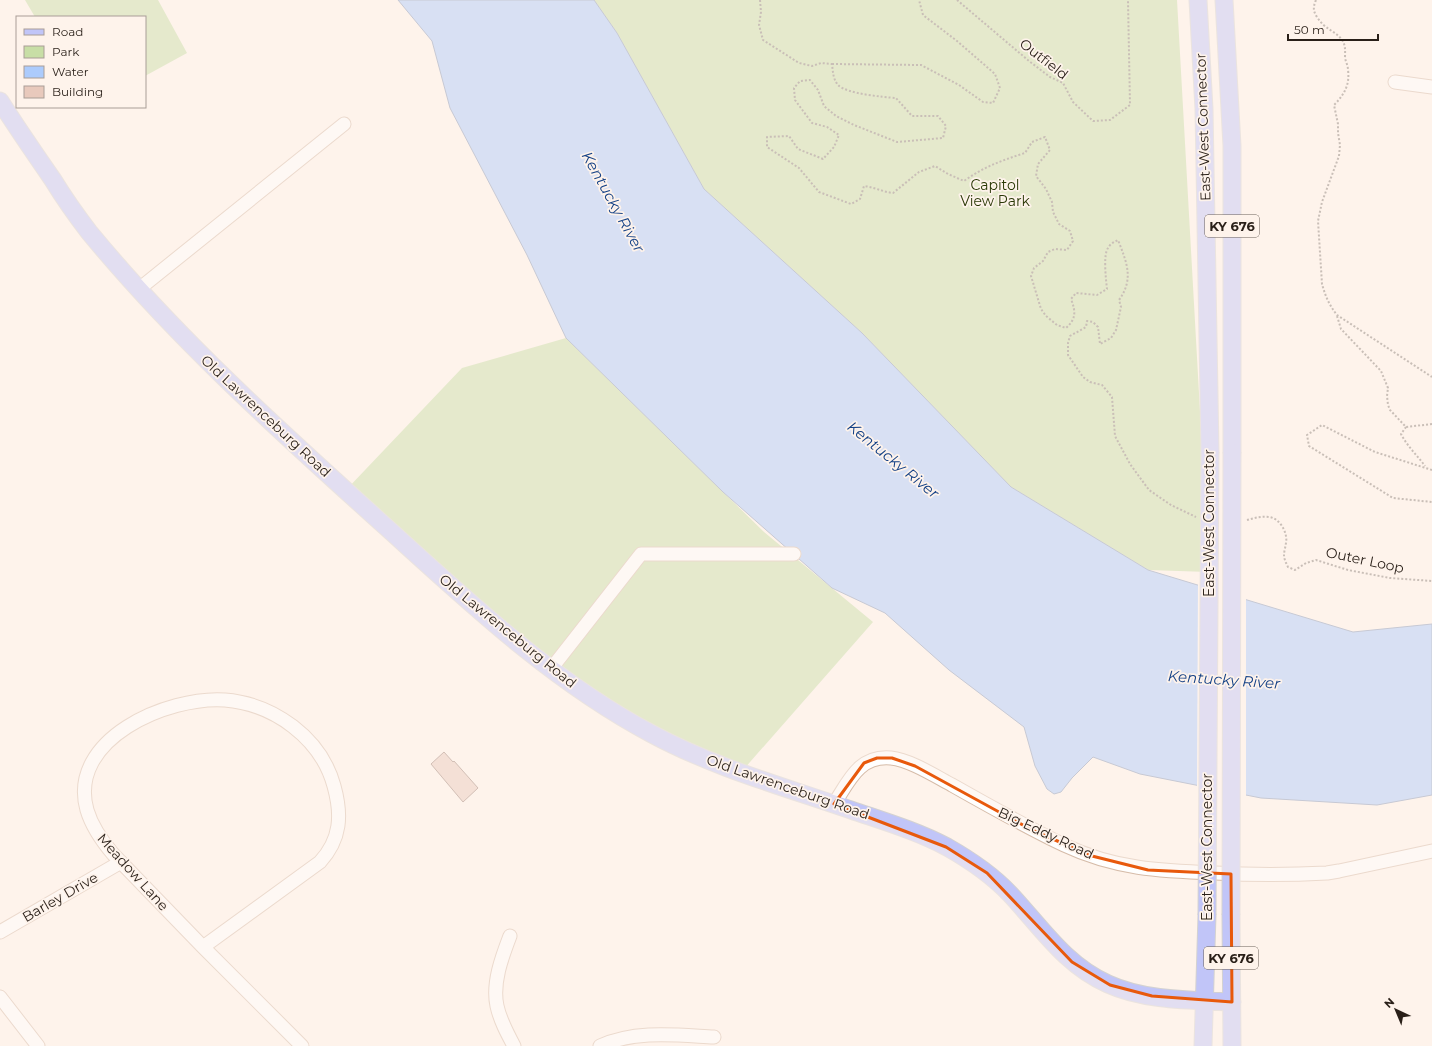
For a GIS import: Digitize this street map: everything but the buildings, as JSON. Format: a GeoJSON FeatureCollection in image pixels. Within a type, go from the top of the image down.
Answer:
{"type":"FeatureCollection","features":[{"type":"Feature","properties":{"kind":"main road","name":"East-West Connector"},"geometry":{"type":"LineString","coordinates":[[1198,0],[1204,109],[1210,452],[1207,915],[1203,1046]]}},
{"type":"Feature","properties":{"kind":"main road","name":"East-West Connector"},"geometry":{"type":"LineString","coordinates":[[1224,0],[1232,146],[1232,1046]]}},
{"type":"Feature","properties":{"kind":"main road","name":"Old Lawrenceburg Road"},"geometry":{"type":"LineString","coordinates":[[0,102],[87,229],[139,290],[218,372],[471,603],[551,669],[629,722],[665,741],[734,770],[834,804],[921,836],[946,847],[987,873],[1006,890],[1054,945],[1072,962],[1090,975],[1110,985],[1130,992],[1152,996],[1232,1002]]}},
{"type":"Feature","properties":{"kind":"street"},"geometry":{"type":"LineString","coordinates":[[1395,82],[1432,86]]}},
{"type":"Feature","properties":{"kind":"street"},"geometry":{"type":"LineString","coordinates":[[139,290],[344,124]]}},
{"type":"Feature","properties":{"kind":"street"},"geometry":{"type":"LineString","coordinates":[[551,669],[641,554],[794,554]]}},
{"type":"Feature","properties":{"kind":"street","name":"Meadow Lane"},"geometry":{"type":"LineString","coordinates":[[203,947],[254,908],[320,862],[329,852],[335,841],[338,829],[338,804],[332,778],[320,753],[301,733],[276,715],[260,708],[225,700],[206,700],[186,704],[154,714],[129,726],[113,737],[92,763],[86,778],[85,793],[87,809],[92,825],[102,840],[121,862],[203,947],[302,1046]]}},
{"type":"Feature","properties":{"kind":"street","name":"Big Eddy Road"},"geometry":{"type":"LineString","coordinates":[[834,804],[864,763],[877,758],[892,758],[915,766],[1032,830],[1065,846],[1104,860],[1148,870],[1244,875],[1327,873],[1432,851]]}},
{"type":"Feature","properties":{"kind":"street","name":"Barley Drive"},"geometry":{"type":"LineString","coordinates":[[0,932],[121,862]]}},
{"type":"Feature","properties":{"kind":"street"},"geometry":{"type":"LineString","coordinates":[[510,936],[500,963],[497,981],[497,1005],[503,1026],[514,1046]]}},
{"type":"Feature","properties":{"kind":"street"},"geometry":{"type":"LineString","coordinates":[[0,997],[38,1046]]}},
{"type":"Feature","properties":{"kind":"street"},"geometry":{"type":"LineString","coordinates":[[600,1046],[614,1040],[648,1034],[714,1037]]}},
{"type":"Feature","properties":{"kind":"path"},"geometry":{"type":"LineString","coordinates":[[760,0],[762,12],[759,25],[763,40],[799,63],[812,66],[821,63],[921,65],[959,85],[983,102],[994,103],[1000,88],[995,74],[923,14],[919,0]]}},
{"type":"Feature","properties":{"kind":"path","name":"Outfield"},"geometry":{"type":"LineString","coordinates":[[957,0],[1029,61],[1050,77],[1063,83],[1073,102],[1093,121],[1110,120],[1130,104],[1128,0]]}},
{"type":"Feature","properties":{"kind":"path"},"geometry":{"type":"LineString","coordinates":[[1316,0],[1314,11],[1319,20],[1323,26],[1342,38],[1345,44],[1345,58],[1349,80],[1342,97],[1334,106],[1338,124],[1340,144],[1339,156],[1322,202],[1318,221],[1322,284],[1324,293],[1331,307],[1337,314],[1432,377]]}},
{"type":"Feature","properties":{"kind":"path"},"geometry":{"type":"LineString","coordinates":[[832,64],[833,79],[839,86],[867,95],[896,98],[912,116],[938,116],[946,126],[943,138],[896,142],[836,116],[824,106],[818,90],[810,80],[800,81],[794,88],[795,100],[812,123],[827,127],[839,135],[834,147],[823,159],[798,149],[789,136],[768,137],[767,147],[799,168],[819,192],[851,204],[860,199],[864,186],[872,187],[882,192],[893,193],[919,172],[935,166],[964,181],[978,171],[1025,153],[1032,142],[1045,137],[1050,150],[1038,164],[1036,176],[1046,189],[1052,202],[1053,212],[1059,224],[1070,230],[1073,241],[1067,250],[1055,249],[1048,252],[1043,262],[1034,268],[1031,276],[1041,309],[1046,316],[1057,325],[1066,328],[1073,321],[1074,308],[1071,299],[1076,293],[1097,296],[1107,289],[1105,276],[1106,254],[1108,247],[1113,242],[1118,240],[1127,262],[1128,274],[1125,292],[1119,300],[1121,307],[1116,330],[1111,338],[1100,344],[1098,327],[1093,322],[1087,321],[1086,327],[1070,336],[1068,343],[1068,354],[1083,377],[1090,382],[1102,384],[1112,397],[1115,436],[1130,464],[1149,490],[1171,505],[1202,519]]}},
{"type":"Feature","properties":{"kind":"path"},"geometry":{"type":"LineString","coordinates":[[1337,314],[1341,329],[1381,371],[1388,388],[1387,396],[1390,410],[1406,427]]}},
{"type":"Feature","properties":{"kind":"path"},"geometry":{"type":"LineString","coordinates":[[1426,468],[1407,445],[1401,434],[1406,427],[1432,424]]}},
{"type":"Feature","properties":{"kind":"path"},"geometry":{"type":"LineString","coordinates":[[1432,470],[1375,452],[1322,425],[1307,435],[1309,446],[1393,498],[1432,502]]}},
{"type":"Feature","properties":{"kind":"path","name":"Outer Loop"},"geometry":{"type":"LineString","coordinates":[[1245,520],[1268,516],[1274,518],[1280,523],[1286,535],[1284,559],[1288,567],[1295,570],[1306,563],[1316,560],[1348,570],[1390,578],[1432,581]]}},
{"type":"Feature","properties":{"kind":"highlighted area"},"geometry":{"type":"Polygon","coordinates":[[[877,758],[892,758],[915,766],[1032,830],[1092,856],[1148,870],[1231,874],[1232,1002],[1152,996],[1110,985],[1072,962],[987,873],[946,847],[834,804],[864,763],[877,758]]]}},
{"type":"Feature","properties":{"kind":"green space"},"geometry":{"type":"Polygon","coordinates":[[[25,0],[158,0],[187,53],[146,75],[146,16],[34,16],[25,0]]]}},
{"type":"Feature","properties":{"kind":"green space","name":"Capitol View Park"},"geometry":{"type":"Polygon","coordinates":[[[594,0],[1177,0],[1209,572],[1148,570],[1011,487],[862,333],[704,189],[617,33],[594,0]]]}},
{"type":"Feature","properties":{"kind":"green space"},"geometry":{"type":"Polygon","coordinates":[[[566,338],[764,532],[873,622],[736,778],[581,686],[346,490],[462,368],[566,338]]]}},
{"type":"Feature","properties":{"kind":"water","name":"Kentucky River"},"geometry":{"type":"Polygon","coordinates":[[[398,0],[594,0],[617,33],[704,189],[862,333],[1011,487],[1148,570],[1353,632],[1432,624],[1432,795],[1377,805],[1261,798],[1140,774],[1093,757],[1072,778],[1061,792],[1054,794],[1047,789],[1035,766],[1024,727],[949,670],[885,613],[832,588],[723,492],[566,338],[527,255],[450,108],[432,41],[398,0]]]}},
{"type":"Feature","properties":{"kind":"pier"},"geometry":{"type":"Polygon","coordinates":[[[1198,583],[1246,598],[1246,797],[1197,788],[1198,583]]]}}]}
